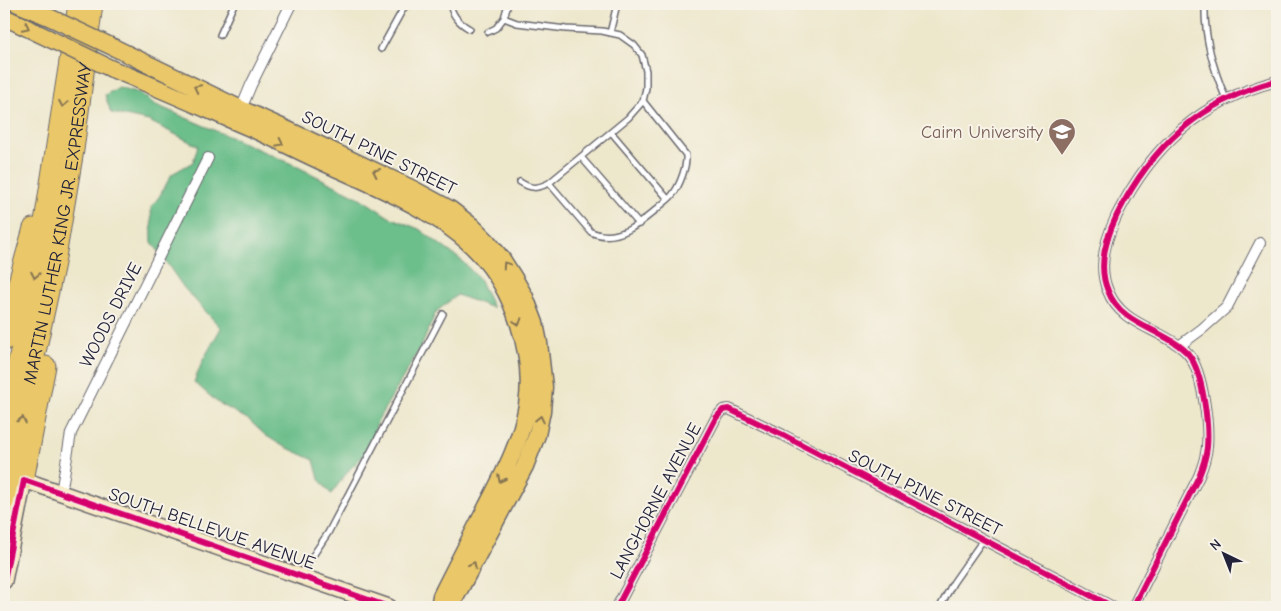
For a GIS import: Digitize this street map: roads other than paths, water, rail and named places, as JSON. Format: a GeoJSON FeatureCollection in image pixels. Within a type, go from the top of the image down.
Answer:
{"type":"FeatureCollection","features":[{"type":"Feature","properties":{"kind":"highway","name":"MARTIN LUTHER KING JR. EXPRESSWAY"},"geometry":{"type":"LineString","coordinates":[[4,432],[38,260],[78,4]]}},
{"type":"Feature","properties":{"kind":"highway","name":"MARTIN LUTHER KING JR. EXPRESSWAY"},"geometry":{"type":"LineString","coordinates":[[4,502],[55,263],[74,150],[93,4]]}},
{"type":"Feature","properties":{"kind":"highway"},"geometry":{"type":"LineString","coordinates":[[4,342],[25,254],[55,158]]}},
{"type":"Feature","properties":{"kind":"highway"},"geometry":{"type":"LineString","coordinates":[[24,480],[51,336],[55,263]]}},
{"type":"Feature","properties":{"kind":"main road","name":"SOUTH PINE STREET"},"geometry":{"type":"LineString","coordinates":[[18,4],[115,48],[238,116],[436,217],[478,251],[490,266],[508,295],[519,322],[529,376],[527,405],[520,435],[504,473],[441,596],[439,607]]}},
{"type":"Feature","properties":{"kind":"main road","name":"SOUTH PINE STREET"},"geometry":{"type":"LineString","coordinates":[[4,17],[112,68],[238,116],[414,189],[450,209],[472,226],[502,259],[525,297],[535,323],[544,387],[542,411],[537,435],[525,466],[449,607]]}},
{"type":"Feature","properties":{"kind":"street"},"geometry":{"type":"LineString","coordinates":[[238,116],[251,85],[291,4]]}},
{"type":"Feature","properties":{"kind":"street"},"geometry":{"type":"LineString","coordinates":[[1133,607],[1200,476],[1205,462],[1208,429],[1197,372],[1189,355],[1161,334],[1127,317],[1116,305],[1108,291],[1103,275],[1104,249],[1111,227],[1130,189],[1152,158],[1180,130],[1206,111],[1226,100],[1277,81]]}},
{"type":"Feature","properties":{"kind":"street","name":"WOODS DRIVE"},"geometry":{"type":"LineString","coordinates":[[61,493],[70,433],[208,158]]}},
{"type":"Feature","properties":{"kind":"street"},"geometry":{"type":"LineString","coordinates":[[1179,346],[1227,307],[1260,243]]}},
{"type":"Feature","properties":{"kind":"street","name":"SOUTH PINE STREET"},"geometry":{"type":"LineString","coordinates":[[723,410],[736,411],[1113,607]]}},
{"type":"Feature","properties":{"kind":"street","name":"LANGHORNE AVENUE"},"geometry":{"type":"LineString","coordinates":[[617,607],[716,418],[723,410]]}},
{"type":"Feature","properties":{"kind":"street"},"geometry":{"type":"LineString","coordinates":[[4,581],[24,480]]}},
{"type":"Feature","properties":{"kind":"street","name":"SOUTH BELLEVUE AVENUE"},"geometry":{"type":"LineString","coordinates":[[24,480],[389,607]]}},
{"type":"Feature","properties":{"kind":"lane"},"geometry":{"type":"LineString","coordinates":[[220,35],[234,4]]}},
{"type":"Feature","properties":{"kind":"lane"},"geometry":{"type":"LineString","coordinates":[[381,49],[403,9],[408,4]]}},
{"type":"Feature","properties":{"kind":"lane"},"geometry":{"type":"LineString","coordinates":[[450,4],[455,17],[470,29]]}},
{"type":"Feature","properties":{"kind":"lane"},"geometry":{"type":"LineString","coordinates":[[488,32],[496,28],[504,18],[508,4]]}},
{"type":"Feature","properties":{"kind":"lane"},"geometry":{"type":"LineString","coordinates":[[610,33],[617,4]]}},
{"type":"Feature","properties":{"kind":"lane"},"geometry":{"type":"LineString","coordinates":[[1205,4],[1206,35],[1212,62],[1226,100]]}},
{"type":"Feature","properties":{"kind":"lane"},"geometry":{"type":"LineString","coordinates":[[504,18],[516,23],[620,35],[634,45],[642,56],[646,71],[646,88],[643,101],[628,118],[549,183],[540,188],[529,188],[520,182]]}},
{"type":"Feature","properties":{"kind":"lane"},"geometry":{"type":"LineString","coordinates":[[549,183],[591,232],[599,236],[620,234],[639,224],[668,199],[673,194],[687,164],[686,155],[643,101]]}},
{"type":"Feature","properties":{"kind":"lane"},"geometry":{"type":"LineString","coordinates":[[611,132],[668,199]]}},
{"type":"Feature","properties":{"kind":"lane"},"geometry":{"type":"LineString","coordinates":[[581,157],[639,224]]}},
{"type":"Feature","properties":{"kind":"lane"},"geometry":{"type":"LineString","coordinates":[[300,576],[328,533],[443,314]]}},
{"type":"Feature","properties":{"kind":"lane"},"geometry":{"type":"LineString","coordinates":[[940,607],[953,583],[983,540]]}},
{"type":"Feature","properties":{"kind":"place","name":"Cairn University"},"geometry":{"type":"Point","coordinates":[1062,156]}}]}
